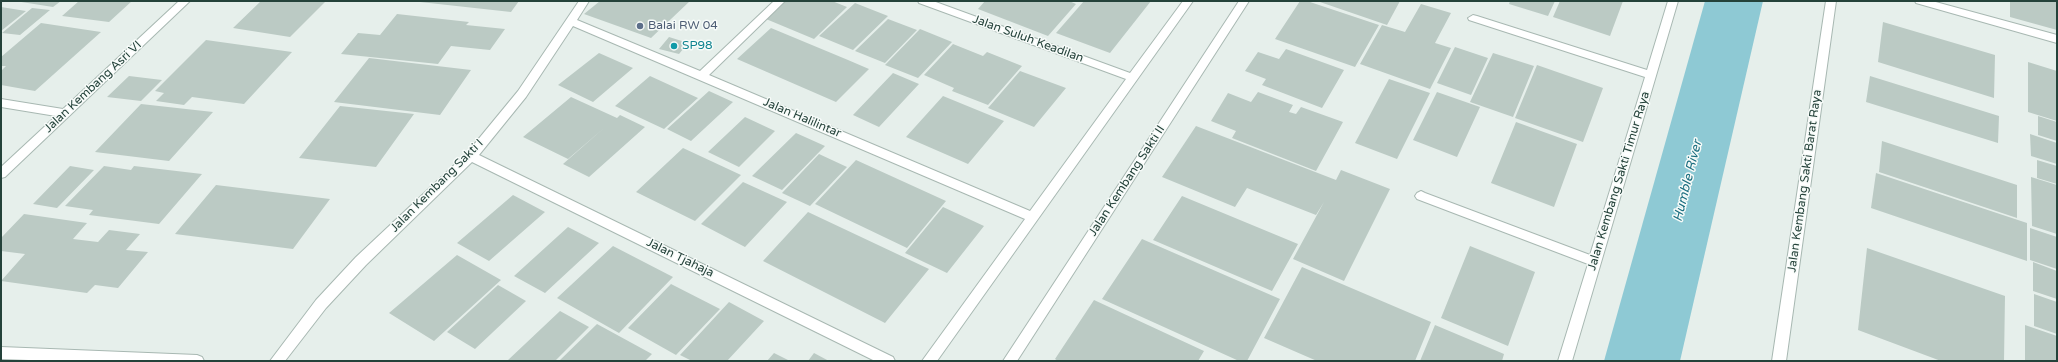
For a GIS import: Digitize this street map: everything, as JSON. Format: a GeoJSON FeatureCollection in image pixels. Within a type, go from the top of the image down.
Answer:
{"type":"FeatureCollection","features":[{"type":"Feature","properties":{"kind":"street","name":"Jalan Kembang Asri VI"},"geometry":{"type":"LineString","coordinates":[[1,174],[185,1]]}},
{"type":"Feature","properties":{"kind":"street","name":"Jalan Kembang Sakti I"},"geometry":{"type":"LineString","coordinates":[[277,361],[326,299],[362,261],[471,156],[522,94],[584,1]]}},
{"type":"Feature","properties":{"kind":"street"},"geometry":{"type":"LineString","coordinates":[[702,76],[780,1]]}},
{"type":"Feature","properties":{"kind":"street","name":"Jalan Suluh Keadilan"},"geometry":{"type":"LineString","coordinates":[[923,1],[1133,78]]}},
{"type":"Feature","properties":{"kind":"street"},"geometry":{"type":"LineString","coordinates":[[929,361],[1188,1]]}},
{"type":"Feature","properties":{"kind":"street","name":"Jalan Kembang Sakti II"},"geometry":{"type":"LineString","coordinates":[[1010,361],[1244,1]]}},
{"type":"Feature","properties":{"kind":"street","name":"Jalan Kembang Sakti Timur Raya"},"geometry":{"type":"LineString","coordinates":[[1565,361],[1673,1]]}},
{"type":"Feature","properties":{"kind":"street","name":"Jalan Kembang Sakti Barat Raya"},"geometry":{"type":"LineString","coordinates":[[1779,361],[1831,1]]}},
{"type":"Feature","properties":{"kind":"street"},"geometry":{"type":"LineString","coordinates":[[1920,1],[2057,39]]}},
{"type":"Feature","properties":{"kind":"street"},"geometry":{"type":"LineString","coordinates":[[1473,18],[1651,75]]}},
{"type":"Feature","properties":{"kind":"street","name":"Jalan Halilintar"},"geometry":{"type":"LineString","coordinates":[[571,20],[1033,217]]}},
{"type":"Feature","properties":{"kind":"street"},"geometry":{"type":"LineString","coordinates":[[1,103],[65,113]]}},
{"type":"Feature","properties":{"kind":"street","name":"Jalan Tjahaja"},"geometry":{"type":"LineString","coordinates":[[471,156],[888,361]]}},
{"type":"Feature","properties":{"kind":"street"},"geometry":{"type":"LineString","coordinates":[[1421,196],[1595,262]]}},
{"type":"Feature","properties":{"kind":"street"},"geometry":{"type":"LineString","coordinates":[[1,354],[197,361]]}},
{"type":"Feature","properties":{"kind":"building"},"geometry":{"type":"Polygon","coordinates":[[[15,1],[61,1],[53,7],[15,1]]]}},
{"type":"Feature","properties":{"kind":"building"},"geometry":{"type":"Polygon","coordinates":[[[79,1],[132,1],[109,22],[62,16],[79,1]]]}},
{"type":"Feature","properties":{"kind":"building"},"geometry":{"type":"Polygon","coordinates":[[[261,1],[326,1],[290,37],[233,28],[261,1]]]}},
{"type":"Feature","properties":{"kind":"building"},"geometry":{"type":"Polygon","coordinates":[[[411,1],[519,1],[511,12],[411,1]]]}},
{"type":"Feature","properties":{"kind":"building","name":"Balai RW 04"},"geometry":{"type":"Polygon","coordinates":[[[600,1],[690,1],[651,38],[584,14],[600,1]]]}},
{"type":"Feature","properties":{"kind":"building"},"geometry":{"type":"Polygon","coordinates":[[[786,1],[832,1],[847,7],[814,39],[766,19],[786,1]]]}},
{"type":"Feature","properties":{"kind":"building"},"geometry":{"type":"Polygon","coordinates":[[[985,1],[1069,1],[1076,4],[1048,36],[978,9],[985,1]]]}},
{"type":"Feature","properties":{"kind":"building"},"geometry":{"type":"Polygon","coordinates":[[[1084,1],[1151,1],[1110,53],[1056,33],[1084,1]]]}},
{"type":"Feature","properties":{"kind":"building"},"geometry":{"type":"Polygon","coordinates":[[[1300,1],[1307,1],[1379,25],[1355,67],[1275,39],[1300,1]]]}},
{"type":"Feature","properties":{"kind":"building"},"geometry":{"type":"Polygon","coordinates":[[[1317,1],[1400,1],[1387,25],[1317,1]]]}},
{"type":"Feature","properties":{"kind":"building"},"geometry":{"type":"Polygon","coordinates":[[[1510,1],[1555,1],[1548,16],[1509,4],[1510,1]]]}},
{"type":"Feature","properties":{"kind":"building"},"geometry":{"type":"Polygon","coordinates":[[[1560,1],[1623,1],[1610,36],[1553,17],[1560,1]]]}},
{"type":"Feature","properties":{"kind":"building"},"geometry":{"type":"Polygon","coordinates":[[[2010,1],[2057,1],[2057,30],[2010,17],[2010,1]]]}},
{"type":"Feature","properties":{"kind":"building"},"geometry":{"type":"Polygon","coordinates":[[[855,3],[888,16],[853,50],[819,36],[855,3]]]}},
{"type":"Feature","properties":{"kind":"building"},"geometry":{"type":"Polygon","coordinates":[[[1421,4],[1451,13],[1435,43],[1451,48],[1430,89],[1360,64],[1382,25],[1405,32],[1421,4]]]}},
{"type":"Feature","properties":{"kind":"building"},"geometry":{"type":"Polygon","coordinates":[[[1,7],[26,11],[1,31],[1,7]]]}},
{"type":"Feature","properties":{"kind":"building"},"geometry":{"type":"Polygon","coordinates":[[[32,8],[50,10],[20,35],[2,33],[32,8]]]}},
{"type":"Feature","properties":{"kind":"building"},"geometry":{"type":"Polygon","coordinates":[[[397,14],[469,22],[466,25],[505,29],[490,50],[451,46],[438,64],[341,54],[358,33],[380,35],[397,14]]]}},
{"type":"Feature","properties":{"kind":"building"},"geometry":{"type":"Polygon","coordinates":[[[888,19],[917,30],[885,63],[855,51],[888,19]]]}},
{"type":"Feature","properties":{"kind":"building"},"geometry":{"type":"Polygon","coordinates":[[[1883,22],[1995,55],[1994,98],[1878,62],[1883,22]]]}},
{"type":"Feature","properties":{"kind":"building"},"geometry":{"type":"Polygon","coordinates":[[[41,23],[101,32],[35,91],[1,85],[1,71],[6,66],[1,66],[1,57],[41,23]]]}},
{"type":"Feature","properties":{"kind":"building"},"geometry":{"type":"Polygon","coordinates":[[[771,28],[869,69],[836,102],[737,59],[771,28]]]}},
{"type":"Feature","properties":{"kind":"building"},"geometry":{"type":"Polygon","coordinates":[[[920,29],[952,42],[918,78],[885,65],[920,29]]]}},
{"type":"Feature","properties":{"kind":"building","name":"SP98"},"geometry":{"type":"Polygon","coordinates":[[[669,37],[688,43],[679,54],[659,49],[669,37]]]}},
{"type":"Feature","properties":{"kind":"building"},"geometry":{"type":"Polygon","coordinates":[[[206,40],[292,52],[244,104],[192,97],[184,105],[156,101],[164,93],[155,91],[206,40]]]}},
{"type":"Feature","properties":{"kind":"building"},"geometry":{"type":"Polygon","coordinates":[[[953,44],[983,56],[987,52],[1022,66],[988,105],[952,91],[954,88],[924,75],[953,44]]]}},
{"type":"Feature","properties":{"kind":"building"},"geometry":{"type":"Polygon","coordinates":[[[1455,47],[1488,58],[1471,95],[1437,83],[1455,47]]]}},
{"type":"Feature","properties":{"kind":"building"},"geometry":{"type":"Polygon","coordinates":[[[1286,49],[1344,70],[1322,108],[1262,85],[1266,79],[1245,71],[1258,52],[1279,59],[1286,49]]]}},
{"type":"Feature","properties":{"kind":"building"},"geometry":{"type":"Polygon","coordinates":[[[599,53],[633,68],[593,102],[558,85],[599,53]]]}},
{"type":"Feature","properties":{"kind":"building"},"geometry":{"type":"Polygon","coordinates":[[[1493,53],[1534,66],[1513,117],[1470,102],[1493,53]]]}},
{"type":"Feature","properties":{"kind":"building"},"geometry":{"type":"Polygon","coordinates":[[[369,58],[471,70],[440,115],[334,102],[369,58]]]}},
{"type":"Feature","properties":{"kind":"building"},"geometry":{"type":"Polygon","coordinates":[[[2028,62],[2057,71],[2057,121],[2028,112],[2028,62]]]}},
{"type":"Feature","properties":{"kind":"building"},"geometry":{"type":"Polygon","coordinates":[[[1537,65],[1603,88],[1583,142],[1515,118],[1537,65]]]}},
{"type":"Feature","properties":{"kind":"building"},"geometry":{"type":"Polygon","coordinates":[[[1020,71],[1066,88],[1034,127],[988,108],[1020,71]]]}},
{"type":"Feature","properties":{"kind":"building"},"geometry":{"type":"Polygon","coordinates":[[[893,73],[919,84],[879,127],[853,115],[893,73]]]}},
{"type":"Feature","properties":{"kind":"building"},"geometry":{"type":"Polygon","coordinates":[[[129,76],[162,80],[141,101],[107,97],[129,76]]]}},
{"type":"Feature","properties":{"kind":"building"},"geometry":{"type":"Polygon","coordinates":[[[650,76],[698,98],[664,129],[615,106],[650,76]]]}},
{"type":"Feature","properties":{"kind":"building"},"geometry":{"type":"Polygon","coordinates":[[[1870,76],[1999,116],[1998,143],[1866,102],[1870,76]]]}},
{"type":"Feature","properties":{"kind":"building"},"geometry":{"type":"Polygon","coordinates":[[[1389,79],[1430,93],[1397,159],[1355,143],[1389,79]]]}},
{"type":"Feature","properties":{"kind":"building"},"geometry":{"type":"Polygon","coordinates":[[[709,91],[733,102],[691,141],[667,129],[709,91]]]}},
{"type":"Feature","properties":{"kind":"building"},"geometry":{"type":"Polygon","coordinates":[[[1258,92],[1293,105],[1289,112],[1296,114],[1301,107],[1343,122],[1316,171],[1232,138],[1236,131],[1211,121],[1228,93],[1251,102],[1258,92]]]}},
{"type":"Feature","properties":{"kind":"building"},"geometry":{"type":"Polygon","coordinates":[[[1437,92],[1480,107],[1457,157],[1413,140],[1437,92]]]}},
{"type":"Feature","properties":{"kind":"building"},"geometry":{"type":"Polygon","coordinates":[[[943,96],[1004,121],[968,164],[906,137],[943,96]]]}},
{"type":"Feature","properties":{"kind":"building"},"geometry":{"type":"Polygon","coordinates":[[[571,97],[617,118],[620,115],[645,127],[589,177],[563,164],[604,128],[568,159],[523,137],[571,97]]]}},
{"type":"Feature","properties":{"kind":"building"},"geometry":{"type":"Polygon","coordinates":[[[141,104],[213,112],[169,161],[95,152],[141,104]]]}},
{"type":"Feature","properties":{"kind":"building"},"geometry":{"type":"Polygon","coordinates":[[[340,106],[414,114],[376,167],[299,158],[340,106]]]}},
{"type":"Feature","properties":{"kind":"building"},"geometry":{"type":"Polygon","coordinates":[[[2038,116],[2057,122],[2057,141],[2038,135],[2038,116]]]}},
{"type":"Feature","properties":{"kind":"building"},"geometry":{"type":"Polygon","coordinates":[[[745,117],[775,131],[739,167],[708,152],[745,117]]]}},
{"type":"Feature","properties":{"kind":"building"},"geometry":{"type":"Polygon","coordinates":[[[1516,122],[1577,144],[1554,207],[1491,183],[1516,122]]]}},
{"type":"Feature","properties":{"kind":"building"},"geometry":{"type":"Polygon","coordinates":[[[1196,126],[1336,180],[1341,170],[1390,189],[1344,281],[1293,259],[1324,202],[1316,215],[1247,188],[1235,207],[1162,177],[1196,126]]]}},
{"type":"Feature","properties":{"kind":"building"},"geometry":{"type":"Polygon","coordinates":[[[796,133],[825,146],[782,190],[752,176],[796,133]]]}},
{"type":"Feature","properties":{"kind":"building"},"geometry":{"type":"Polygon","coordinates":[[[2030,134],[2057,143],[2057,164],[2031,156],[2030,134]]]}},
{"type":"Feature","properties":{"kind":"building"},"geometry":{"type":"Polygon","coordinates":[[[1882,141],[2017,185],[2017,218],[1879,172],[1882,141]]]}},
{"type":"Feature","properties":{"kind":"building"},"geometry":{"type":"Polygon","coordinates":[[[683,148],[741,175],[695,221],[636,192],[683,148]]]}},
{"type":"Feature","properties":{"kind":"building"},"geometry":{"type":"Polygon","coordinates":[[[819,154],[847,167],[810,206],[782,193],[819,154]]]}},
{"type":"Feature","properties":{"kind":"building"},"geometry":{"type":"Polygon","coordinates":[[[856,160],[946,201],[907,248],[815,204],[856,160]]]}},
{"type":"Feature","properties":{"kind":"building"},"geometry":{"type":"Polygon","coordinates":[[[2037,160],[2057,166],[2057,184],[2037,178],[2037,160]]]}},
{"type":"Feature","properties":{"kind":"building"},"geometry":{"type":"Polygon","coordinates":[[[70,166],[94,170],[57,208],[33,204],[70,166]]]}},
{"type":"Feature","properties":{"kind":"building"},"geometry":{"type":"Polygon","coordinates":[[[104,166],[131,170],[134,166],[202,174],[159,224],[89,215],[93,210],[65,206],[104,166]]]}},
{"type":"Feature","properties":{"kind":"building"},"geometry":{"type":"Polygon","coordinates":[[[1876,173],[2027,223],[2027,261],[1871,208],[1876,173]]]}},
{"type":"Feature","properties":{"kind":"building"},"geometry":{"type":"Polygon","coordinates":[[[2031,177],[2057,185],[2057,234],[2032,226],[2031,177]]]}},
{"type":"Feature","properties":{"kind":"building"},"geometry":{"type":"Polygon","coordinates":[[[743,182],[787,202],[745,247],[701,224],[743,182]]]}},
{"type":"Feature","properties":{"kind":"building"},"geometry":{"type":"Polygon","coordinates":[[[216,185],[330,199],[293,249],[175,234],[216,185]]]}},
{"type":"Feature","properties":{"kind":"building"},"geometry":{"type":"Polygon","coordinates":[[[513,195],[545,212],[489,261],[457,243],[513,195]]]}},
{"type":"Feature","properties":{"kind":"building"},"geometry":{"type":"Polygon","coordinates":[[[1182,196],[1298,244],[1272,291],[1153,240],[1182,196]]]}},
{"type":"Feature","properties":{"kind":"building"},"geometry":{"type":"Polygon","coordinates":[[[943,207],[984,226],[947,273],[905,253],[943,207]]]}},
{"type":"Feature","properties":{"kind":"building"},"geometry":{"type":"Polygon","coordinates":[[[808,212],[929,269],[885,323],[763,261],[808,212]]]}},
{"type":"Feature","properties":{"kind":"building"},"geometry":{"type":"Polygon","coordinates":[[[24,214],[87,223],[73,239],[98,242],[109,230],[140,234],[126,250],[148,252],[118,288],[95,285],[87,293],[1,281],[25,254],[1,251],[1,238],[24,214]]]}},
{"type":"Feature","properties":{"kind":"building"},"geometry":{"type":"Polygon","coordinates":[[[568,227],[599,243],[545,293],[514,276],[568,227]]]}},
{"type":"Feature","properties":{"kind":"building"},"geometry":{"type":"Polygon","coordinates":[[[2030,228],[2057,237],[2057,269],[2030,260],[2030,228]]]}},
{"type":"Feature","properties":{"kind":"building"},"geometry":{"type":"Polygon","coordinates":[[[1142,239],[1280,299],[1247,361],[1239,361],[1102,299],[1142,239]]]}},
{"type":"Feature","properties":{"kind":"building"},"geometry":{"type":"Polygon","coordinates":[[[613,246],[673,277],[619,333],[557,298],[613,246]]]}},
{"type":"Feature","properties":{"kind":"building"},"geometry":{"type":"Polygon","coordinates":[[[1470,246],[1535,272],[1508,346],[1441,318],[1470,246]]]}},
{"type":"Feature","properties":{"kind":"building"},"geometry":{"type":"Polygon","coordinates":[[[1867,248],[2005,296],[2004,361],[1941,361],[1858,330],[1867,248]]]}},
{"type":"Feature","properties":{"kind":"building"},"geometry":{"type":"Polygon","coordinates":[[[457,255],[501,280],[434,341],[389,313],[457,255]]]}},
{"type":"Feature","properties":{"kind":"building"},"geometry":{"type":"Polygon","coordinates":[[[2033,262],[2057,271],[2057,299],[2033,291],[2033,262]]]}},
{"type":"Feature","properties":{"kind":"building"},"geometry":{"type":"Polygon","coordinates":[[[1302,267],[1431,322],[1415,361],[1317,361],[1264,338],[1302,267]]]}},
{"type":"Feature","properties":{"kind":"building"},"geometry":{"type":"Polygon","coordinates":[[[671,284],[720,309],[676,355],[628,328],[671,284]]]}},
{"type":"Feature","properties":{"kind":"building"},"geometry":{"type":"Polygon","coordinates":[[[498,285],[526,301],[475,349],[447,332],[498,285]]]}},
{"type":"Feature","properties":{"kind":"building"},"geometry":{"type":"Polygon","coordinates":[[[2034,294],[2057,302],[2057,334],[2034,326],[2034,294]]]}},
{"type":"Feature","properties":{"kind":"building"},"geometry":{"type":"Polygon","coordinates":[[[1094,300],[1204,351],[1198,361],[1058,361],[1055,359],[1094,300]]]}},
{"type":"Feature","properties":{"kind":"building"},"geometry":{"type":"Polygon","coordinates":[[[729,302],[764,321],[727,361],[692,361],[680,355],[729,302]]]}},
{"type":"Feature","properties":{"kind":"building"},"geometry":{"type":"Polygon","coordinates":[[[560,311],[589,327],[555,361],[507,361],[560,311]]]}},
{"type":"Feature","properties":{"kind":"building"},"geometry":{"type":"Polygon","coordinates":[[[597,324],[652,354],[645,361],[559,361],[597,324]]]}},
{"type":"Feature","properties":{"kind":"building"},"geometry":{"type":"Polygon","coordinates":[[[1435,325],[1504,354],[1502,361],[1420,361],[1435,325]]]}},
{"type":"Feature","properties":{"kind":"building"},"geometry":{"type":"Polygon","coordinates":[[[2025,325],[2057,336],[2057,361],[2025,361],[2025,325]]]}},
{"type":"Feature","properties":{"kind":"building"},"geometry":{"type":"Polygon","coordinates":[[[774,353],[790,361],[767,361],[774,353]]]}},
{"type":"Feature","properties":{"kind":"building"},"geometry":{"type":"Polygon","coordinates":[[[814,353],[829,361],[808,361],[814,353]]]}},
{"type":"Feature","properties":{"kind":"waterway","name":"Humble River"},"geometry":{"type":"LineString","coordinates":[[1642,361],[1734,1]]}},
{"type":"Feature","properties":{"kind":"place","name":"Balai RW 04"},"geometry":{"type":"Point","coordinates":[640,26]}},
{"type":"Feature","properties":{"kind":"place","name":"SP98"},"geometry":{"type":"Point","coordinates":[674,46]}}]}
